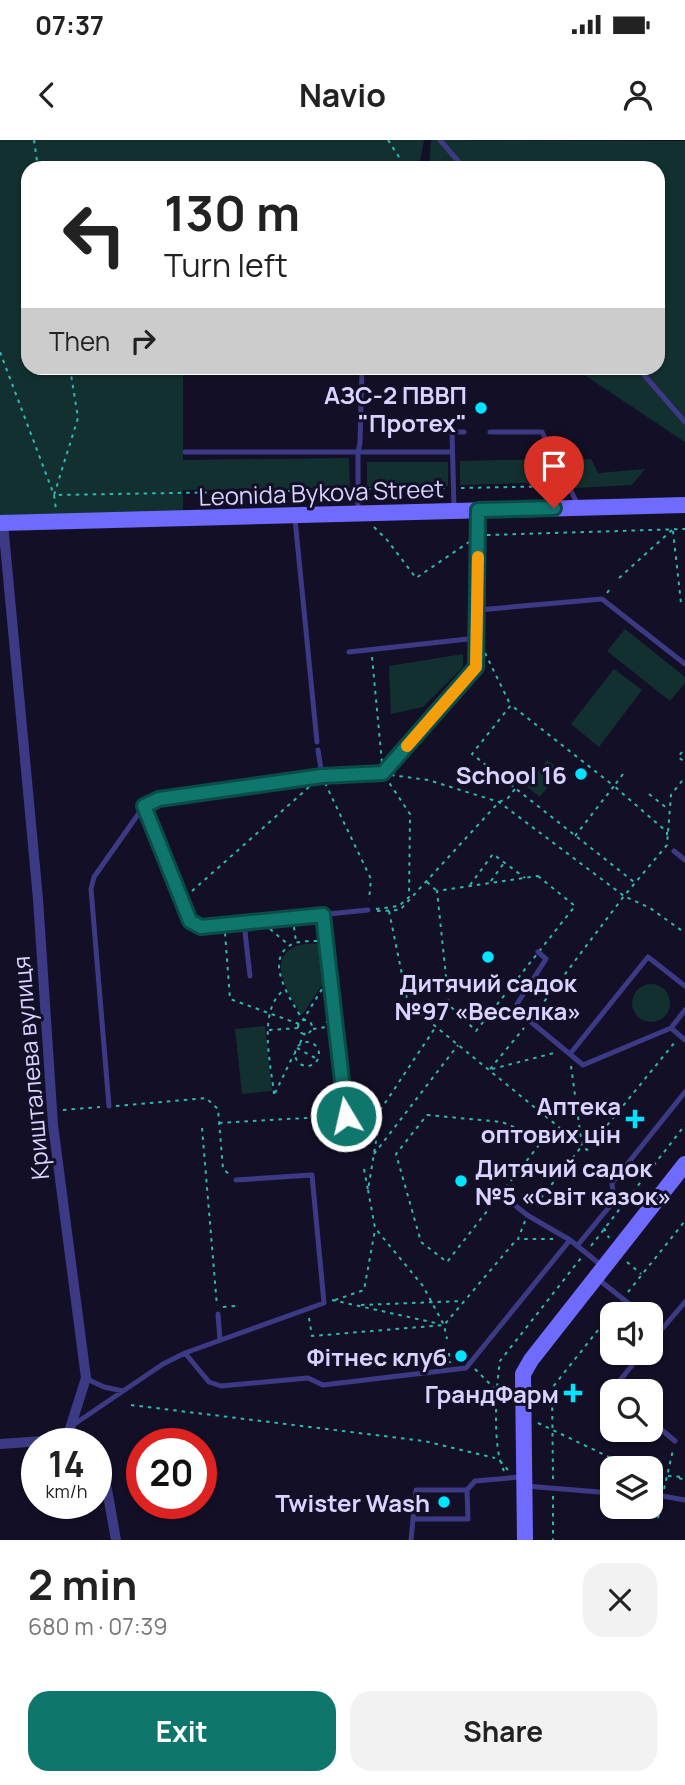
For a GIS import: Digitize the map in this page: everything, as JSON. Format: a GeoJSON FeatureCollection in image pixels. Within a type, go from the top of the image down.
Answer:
{"type":"FeatureCollection","features":[{"type":"Feature","properties":{"kind":"street","name":"Leonida Bykova Street"},"geometry":{"type":"LineString","coordinates":[[2,523],[685,505]]}},
{"type":"Feature","properties":{"kind":"street","name":"Кришталева вулиця"},"geometry":{"type":"LineString","coordinates":[[2,523],[38,899],[52,1111],[86,1378],[71,1426]]}},
{"type":"Feature","properties":{"kind":"street"},"geometry":{"type":"LineString","coordinates":[[525,1540],[523,1374],[531,1360],[685,1164]]}},
{"type":"Feature","properties":{"kind":"street"},"geometry":{"type":"LineString","coordinates":[[0,1444],[21,1442]]}},
{"type":"Feature","properties":{"kind":"street"},"geometry":{"type":"LineString","coordinates":[[112,1518],[116,1540]]}},
{"type":"Feature","properties":{"kind":"lane"},"geometry":{"type":"LineString","coordinates":[[440,140],[458,161]]}},
{"type":"Feature","properties":{"kind":"lane"},"geometry":{"type":"LineString","coordinates":[[359,514],[358,452],[362,375]]}},
{"type":"Feature","properties":{"kind":"lane"},"geometry":{"type":"LineString","coordinates":[[644,375],[685,422]]}},
{"type":"Feature","properties":{"kind":"lane"},"geometry":{"type":"LineString","coordinates":[[454,511],[452,432],[464,432]]}},
{"type":"Feature","properties":{"kind":"lane"},"geometry":{"type":"LineString","coordinates":[[490,432],[542,432],[579,508]]}},
{"type":"Feature","properties":{"kind":"lane"},"geometry":{"type":"LineString","coordinates":[[185,452],[452,452]]}},
{"type":"Feature","properties":{"kind":"lane"},"geometry":{"type":"LineString","coordinates":[[109,1107],[91,889],[94,877],[144,806],[159,799],[322,776],[383,773],[476,667],[478,510]]}},
{"type":"Feature","properties":{"kind":"lane"},"geometry":{"type":"LineString","coordinates":[[294,516],[317,742]]}},
{"type":"Feature","properties":{"kind":"lane"},"geometry":{"type":"LineString","coordinates":[[478,610],[601,599],[685,664]]}},
{"type":"Feature","properties":{"kind":"lane"},"geometry":{"type":"LineString","coordinates":[[349,652],[477,638]]}},
{"type":"Feature","properties":{"kind":"lane"},"geometry":{"type":"LineString","coordinates":[[318,750],[322,776]]}},
{"type":"Feature","properties":{"kind":"lane"},"geometry":{"type":"LineString","coordinates":[[144,806],[190,921],[201,927],[368,910]]}},
{"type":"Feature","properties":{"kind":"lane"},"geometry":{"type":"LineString","coordinates":[[674,851],[685,860]]}},
{"type":"Feature","properties":{"kind":"lane"},"geometry":{"type":"LineString","coordinates":[[323,915],[346,1116]]}},
{"type":"Feature","properties":{"kind":"lane"},"geometry":{"type":"LineString","coordinates":[[244,923],[250,976]]}},
{"type":"Feature","properties":{"kind":"lane"},"geometry":{"type":"LineString","coordinates":[[538,952],[546,959],[517,1004],[530,1021],[583,1065],[671,1028],[685,1010]]}},
{"type":"Feature","properties":{"kind":"lane"},"geometry":{"type":"LineString","coordinates":[[568,1052],[648,957],[685,986]]}},
{"type":"Feature","properties":{"kind":"lane"},"geometry":{"type":"LineString","coordinates":[[671,1028],[682,1038]]}},
{"type":"Feature","properties":{"kind":"lane"},"geometry":{"type":"LineString","coordinates":[[577,1246],[614,1201],[611,1183],[685,1092]]}},
{"type":"Feature","properties":{"kind":"lane"},"geometry":{"type":"LineString","coordinates":[[71,1426],[163,1364],[185,1353],[323,1301],[312,1175],[236,1180]]}},
{"type":"Feature","properties":{"kind":"lane"},"geometry":{"type":"LineString","coordinates":[[500,1194],[527,1215],[570,1240],[627,1302]]}},
{"type":"Feature","properties":{"kind":"lane"},"geometry":{"type":"LineString","coordinates":[[185,1353],[209,1382],[221,1387],[308,1378],[323,1385],[466,1368],[570,1240]]}},
{"type":"Feature","properties":{"kind":"lane"},"geometry":{"type":"LineString","coordinates":[[663,1328],[685,1302]]}},
{"type":"Feature","properties":{"kind":"lane"},"geometry":{"type":"LineString","coordinates":[[218,1314],[220,1340]]}},
{"type":"Feature","properties":{"kind":"lane"},"geometry":{"type":"LineString","coordinates":[[621,1379],[632,1365]]}},
{"type":"Feature","properties":{"kind":"lane"},"geometry":{"type":"LineString","coordinates":[[86,1378],[104,1387],[123,1391]]}},
{"type":"Feature","properties":{"kind":"lane"},"geometry":{"type":"LineString","coordinates":[[663,1431],[675,1441]]}},
{"type":"Feature","properties":{"kind":"lane"},"geometry":{"type":"LineString","coordinates":[[411,1540],[416,1490],[467,1490],[475,1482],[523,1481],[553,1490],[600,1492]]}},
{"type":"Feature","properties":{"kind":"lane"},"geometry":{"type":"LineString","coordinates":[[413,1519],[468,1519],[467,1490]]}},
{"type":"Feature","properties":{"kind":"lane"},"geometry":{"type":"LineString","coordinates":[[663,1495],[685,1500]]}},
{"type":"Feature","properties":{"kind":"path"},"geometry":{"type":"LineString","coordinates":[[34,140],[37,161]]}},
{"type":"Feature","properties":{"kind":"path"},"geometry":{"type":"LineString","coordinates":[[388,140],[401,161]]}},
{"type":"Feature","properties":{"kind":"path"},"geometry":{"type":"LineString","coordinates":[[0,352],[54,495],[58,521]]}},
{"type":"Feature","properties":{"kind":"path"},"geometry":{"type":"LineString","coordinates":[[54,495],[78,418],[71,375]]}},
{"type":"Feature","properties":{"kind":"path"},"geometry":{"type":"LineString","coordinates":[[54,495],[569,486]]}},
{"type":"Feature","properties":{"kind":"path"},"geometry":{"type":"LineString","coordinates":[[387,540],[416,578],[478,536],[685,529]]}},
{"type":"Feature","properties":{"kind":"path"},"geometry":{"type":"LineString","coordinates":[[619,578],[673,530]]}},
{"type":"Feature","properties":{"kind":"path"},"geometry":{"type":"LineString","coordinates":[[673,530],[681,603],[685,603]]}},
{"type":"Feature","properties":{"kind":"path"},"geometry":{"type":"LineString","coordinates":[[477,638],[511,705],[614,786],[667,832],[667,845]]}},
{"type":"Feature","properties":{"kind":"path"},"geometry":{"type":"LineString","coordinates":[[368,910],[400,906],[409,897],[410,814],[383,773],[371,649]]}},
{"type":"Feature","properties":{"kind":"path"},"geometry":{"type":"LineString","coordinates":[[511,705],[472,754],[635,883]]}},
{"type":"Feature","properties":{"kind":"path"},"geometry":{"type":"LineString","coordinates":[[682,752],[678,757],[685,762]]}},
{"type":"Feature","properties":{"kind":"path"},"geometry":{"type":"LineString","coordinates":[[383,773],[428,780],[499,802],[624,896],[650,908],[685,933]]}},
{"type":"Feature","properties":{"kind":"path"},"geometry":{"type":"LineString","coordinates":[[575,835],[624,774]]}},
{"type":"Feature","properties":{"kind":"path"},"geometry":{"type":"LineString","coordinates":[[192,891],[322,776],[371,879],[368,910]]}},
{"type":"Feature","properties":{"kind":"path"},"geometry":{"type":"LineString","coordinates":[[489,1070],[667,845],[671,795],[685,777]]}},
{"type":"Feature","properties":{"kind":"path"},"geometry":{"type":"LineString","coordinates":[[368,910],[400,910],[515,788]]}},
{"type":"Feature","properties":{"kind":"path"},"geometry":{"type":"LineString","coordinates":[[649,794],[670,810]]}},
{"type":"Feature","properties":{"kind":"path"},"geometry":{"type":"LineString","coordinates":[[469,886],[493,854],[526,878]]}},
{"type":"Feature","properties":{"kind":"path"},"geometry":{"type":"LineString","coordinates":[[489,883],[505,862]]}},
{"type":"Feature","properties":{"kind":"path"},"geometry":{"type":"LineString","coordinates":[[426,881],[437,891],[449,1005],[476,1031],[575,906],[538,876],[437,891]]}},
{"type":"Feature","properties":{"kind":"path"},"geometry":{"type":"LineString","coordinates":[[389,911],[408,1004],[587,1150],[682,1038]]}},
{"type":"Feature","properties":{"kind":"path"},"geometry":{"type":"LineString","coordinates":[[293,918],[296,943]]}},
{"type":"Feature","properties":{"kind":"path"},"geometry":{"type":"LineString","coordinates":[[260,921],[291,946]]}},
{"type":"Feature","properties":{"kind":"path"},"geometry":{"type":"LineString","coordinates":[[224,925],[230,999],[299,1026],[305,1033]]}},
{"type":"Feature","properties":{"kind":"path"},"geometry":{"type":"LineString","coordinates":[[312,1029],[311,1023],[303,1020],[281,985],[280,963],[283,954],[296,943],[325,940]]}},
{"type":"Feature","properties":{"kind":"path"},"geometry":{"type":"LineString","coordinates":[[268,1030],[299,1026],[330,978]]}},
{"type":"Feature","properties":{"kind":"path"},"geometry":{"type":"LineString","coordinates":[[284,990],[277,996],[269,1013],[274,1094],[305,1033],[326,1027],[327,1017],[334,1016]]}},
{"type":"Feature","properties":{"kind":"path"},"geometry":{"type":"LineString","coordinates":[[368,1190],[381,1109],[436,1027]]}},
{"type":"Feature","properties":{"kind":"path"},"geometry":{"type":"LineString","coordinates":[[307,1042],[314,1044],[319,1051],[318,1059],[312,1065],[302,1064],[295,1056],[297,1048],[307,1042]]}},
{"type":"Feature","properties":{"kind":"path"},"geometry":{"type":"LineString","coordinates":[[374,1154],[458,1045]]}},
{"type":"Feature","properties":{"kind":"path"},"geometry":{"type":"LineString","coordinates":[[297,1048],[318,1059]]}},
{"type":"Feature","properties":{"kind":"path"},"geometry":{"type":"LineString","coordinates":[[307,1309],[312,1336],[444,1325],[518,1239],[527,1215],[582,1146],[568,1052],[489,1070]]}},
{"type":"Feature","properties":{"kind":"path"},"geometry":{"type":"LineString","coordinates":[[52,1111],[206,1098],[218,1109],[223,1169],[236,1180]]}},
{"type":"Feature","properties":{"kind":"path"},"geometry":{"type":"LineString","coordinates":[[219,1124],[346,1116],[352,1111],[381,1109]]}},
{"type":"Feature","properties":{"kind":"path"},"geometry":{"type":"LineString","coordinates":[[427,1115],[502,1122],[521,1130],[539,1145],[500,1194],[447,1262],[421,1242],[396,1154],[427,1115]]}},
{"type":"Feature","properties":{"kind":"path"},"geometry":{"type":"LineString","coordinates":[[202,1128],[217,1308],[236,1306]]}},
{"type":"Feature","properties":{"kind":"path"},"geometry":{"type":"LineString","coordinates":[[323,1301],[364,1290],[375,1228],[363,1169]]}},
{"type":"Feature","properties":{"kind":"path"},"geometry":{"type":"LineString","coordinates":[[553,1540],[552,1388],[685,1221]]}},
{"type":"Feature","properties":{"kind":"path"},"geometry":{"type":"LineString","coordinates":[[375,1228],[423,1286],[444,1325],[447,1339]]}},
{"type":"Feature","properties":{"kind":"path"},"geometry":{"type":"LineString","coordinates":[[211,1232],[216,1231]]}},
{"type":"Feature","properties":{"kind":"path"},"geometry":{"type":"LineString","coordinates":[[518,1239],[570,1240]]}},
{"type":"Feature","properties":{"kind":"path"},"geometry":{"type":"LineString","coordinates":[[333,1300],[444,1325]]}},
{"type":"Feature","properties":{"kind":"path"},"geometry":{"type":"LineString","coordinates":[[355,1305],[464,1301]]}},
{"type":"Feature","properties":{"kind":"path"},"geometry":{"type":"LineString","coordinates":[[470,1364],[522,1416],[607,1456]]}},
{"type":"Feature","properties":{"kind":"path"},"geometry":{"type":"LineString","coordinates":[[131,1405],[424,1441],[498,1459],[523,1481]]}},
{"type":"Feature","properties":{"kind":"path"},"geometry":{"type":"LineString","coordinates":[[663,1495],[675,1441]]}},
{"type":"Feature","properties":{"kind":"path"},"geometry":{"type":"LineString","coordinates":[[663,1476],[685,1478]]}},
{"type":"Feature","properties":{"kind":"green space"},"geometry":{"type":"Polygon","coordinates":[[[0,140],[424,140],[420,161],[21,161],[21,375],[183,375],[183,460],[349,458],[350,488],[183,490],[183,513],[0,518],[0,140]]]}},
{"type":"Feature","properties":{"kind":"green space"},"geometry":{"type":"Polygon","coordinates":[[[431,140],[685,141],[685,442],[584,375],[665,375],[665,161],[430,161],[431,140]]]}},
{"type":"Feature","properties":{"kind":"green space"},"geometry":{"type":"Polygon","coordinates":[[[548,459],[560,482],[460,485],[460,461],[548,459]]]}},
{"type":"Feature","properties":{"kind":"green space"},"geometry":{"type":"Polygon","coordinates":[[[591,459],[598,473],[645,469],[632,485],[576,488],[562,460],[591,459]]]}},
{"type":"Feature","properties":{"kind":"green space"},"geometry":{"type":"Polygon","coordinates":[[[367,462],[448,462],[448,486],[367,487],[367,462]]]}},
{"type":"Feature","properties":{"kind":"green space"},"geometry":{"type":"Polygon","coordinates":[[[625,629],[685,677],[685,683],[670,701],[607,651],[625,629]]]}},
{"type":"Feature","properties":{"kind":"green space"},"geometry":{"type":"Polygon","coordinates":[[[463,654],[463,667],[423,707],[391,714],[389,666],[463,654]]]}},
{"type":"Feature","properties":{"kind":"green space"},"geometry":{"type":"Polygon","coordinates":[[[614,669],[642,690],[599,747],[571,724],[614,669]]]}},
{"type":"Feature","properties":{"kind":"green space"},"geometry":{"type":"Polygon","coordinates":[[[547,760],[560,770],[540,797],[527,787],[547,760]]]}},
{"type":"Feature","properties":{"kind":"green space"},"geometry":{"type":"Polygon","coordinates":[[[324,943],[328,976],[302,1015],[283,979],[282,960],[287,952],[296,946],[324,943]]]}},
{"type":"Feature","properties":{"kind":"green space"},"geometry":{"type":"Polygon","coordinates":[[[651,984],[665,989],[670,1003],[665,1017],[651,1022],[637,1017],[632,1003],[637,989],[651,984]]]}},
{"type":"Feature","properties":{"kind":"green space"},"geometry":{"type":"Polygon","coordinates":[[[265,1026],[272,1091],[242,1094],[235,1029],[265,1026]]]}},
{"type":"Feature","properties":{"kind":"slow traffic"},"geometry":{"type":"LineString","coordinates":[[407,746],[476,667],[478,557]]}},
{"type":"Feature","properties":{"kind":"place","name":"АЗС-2 ПВВП \"Протех\""},"geometry":{"type":"Point","coordinates":[481,408]}},
{"type":"Feature","properties":{"kind":"place","name":"School 16"},"geometry":{"type":"Point","coordinates":[581,774]}},
{"type":"Feature","properties":{"kind":"place","name":"Дитячий садок №97 «Веселка»"},"geometry":{"type":"Point","coordinates":[488,957]}},
{"type":"Feature","properties":{"kind":"place","name":"Аптека оптових цін"},"geometry":{"type":"Point","coordinates":[635,1119]}},
{"type":"Feature","properties":{"kind":"place","name":"Дитячий садок №5 «Світ казок»"},"geometry":{"type":"Point","coordinates":[461,1181]}},
{"type":"Feature","properties":{"kind":"place","name":"Фітнес клуб"},"geometry":{"type":"Point","coordinates":[461,1356]}},
{"type":"Feature","properties":{"kind":"place","name":"ГрандФарм"},"geometry":{"type":"Point","coordinates":[573,1393]}},
{"type":"Feature","properties":{"kind":"place","name":"Twister Wash"},"geometry":{"type":"Point","coordinates":[444,1502]}},
{"type":"Feature","properties":{"kind":"route"},"geometry":{"type":"LineString","coordinates":[[346,1116],[323,915],[201,927],[190,921],[144,806],[159,799],[322,776],[383,773],[476,667],[478,510],[554,508]]}}]}
